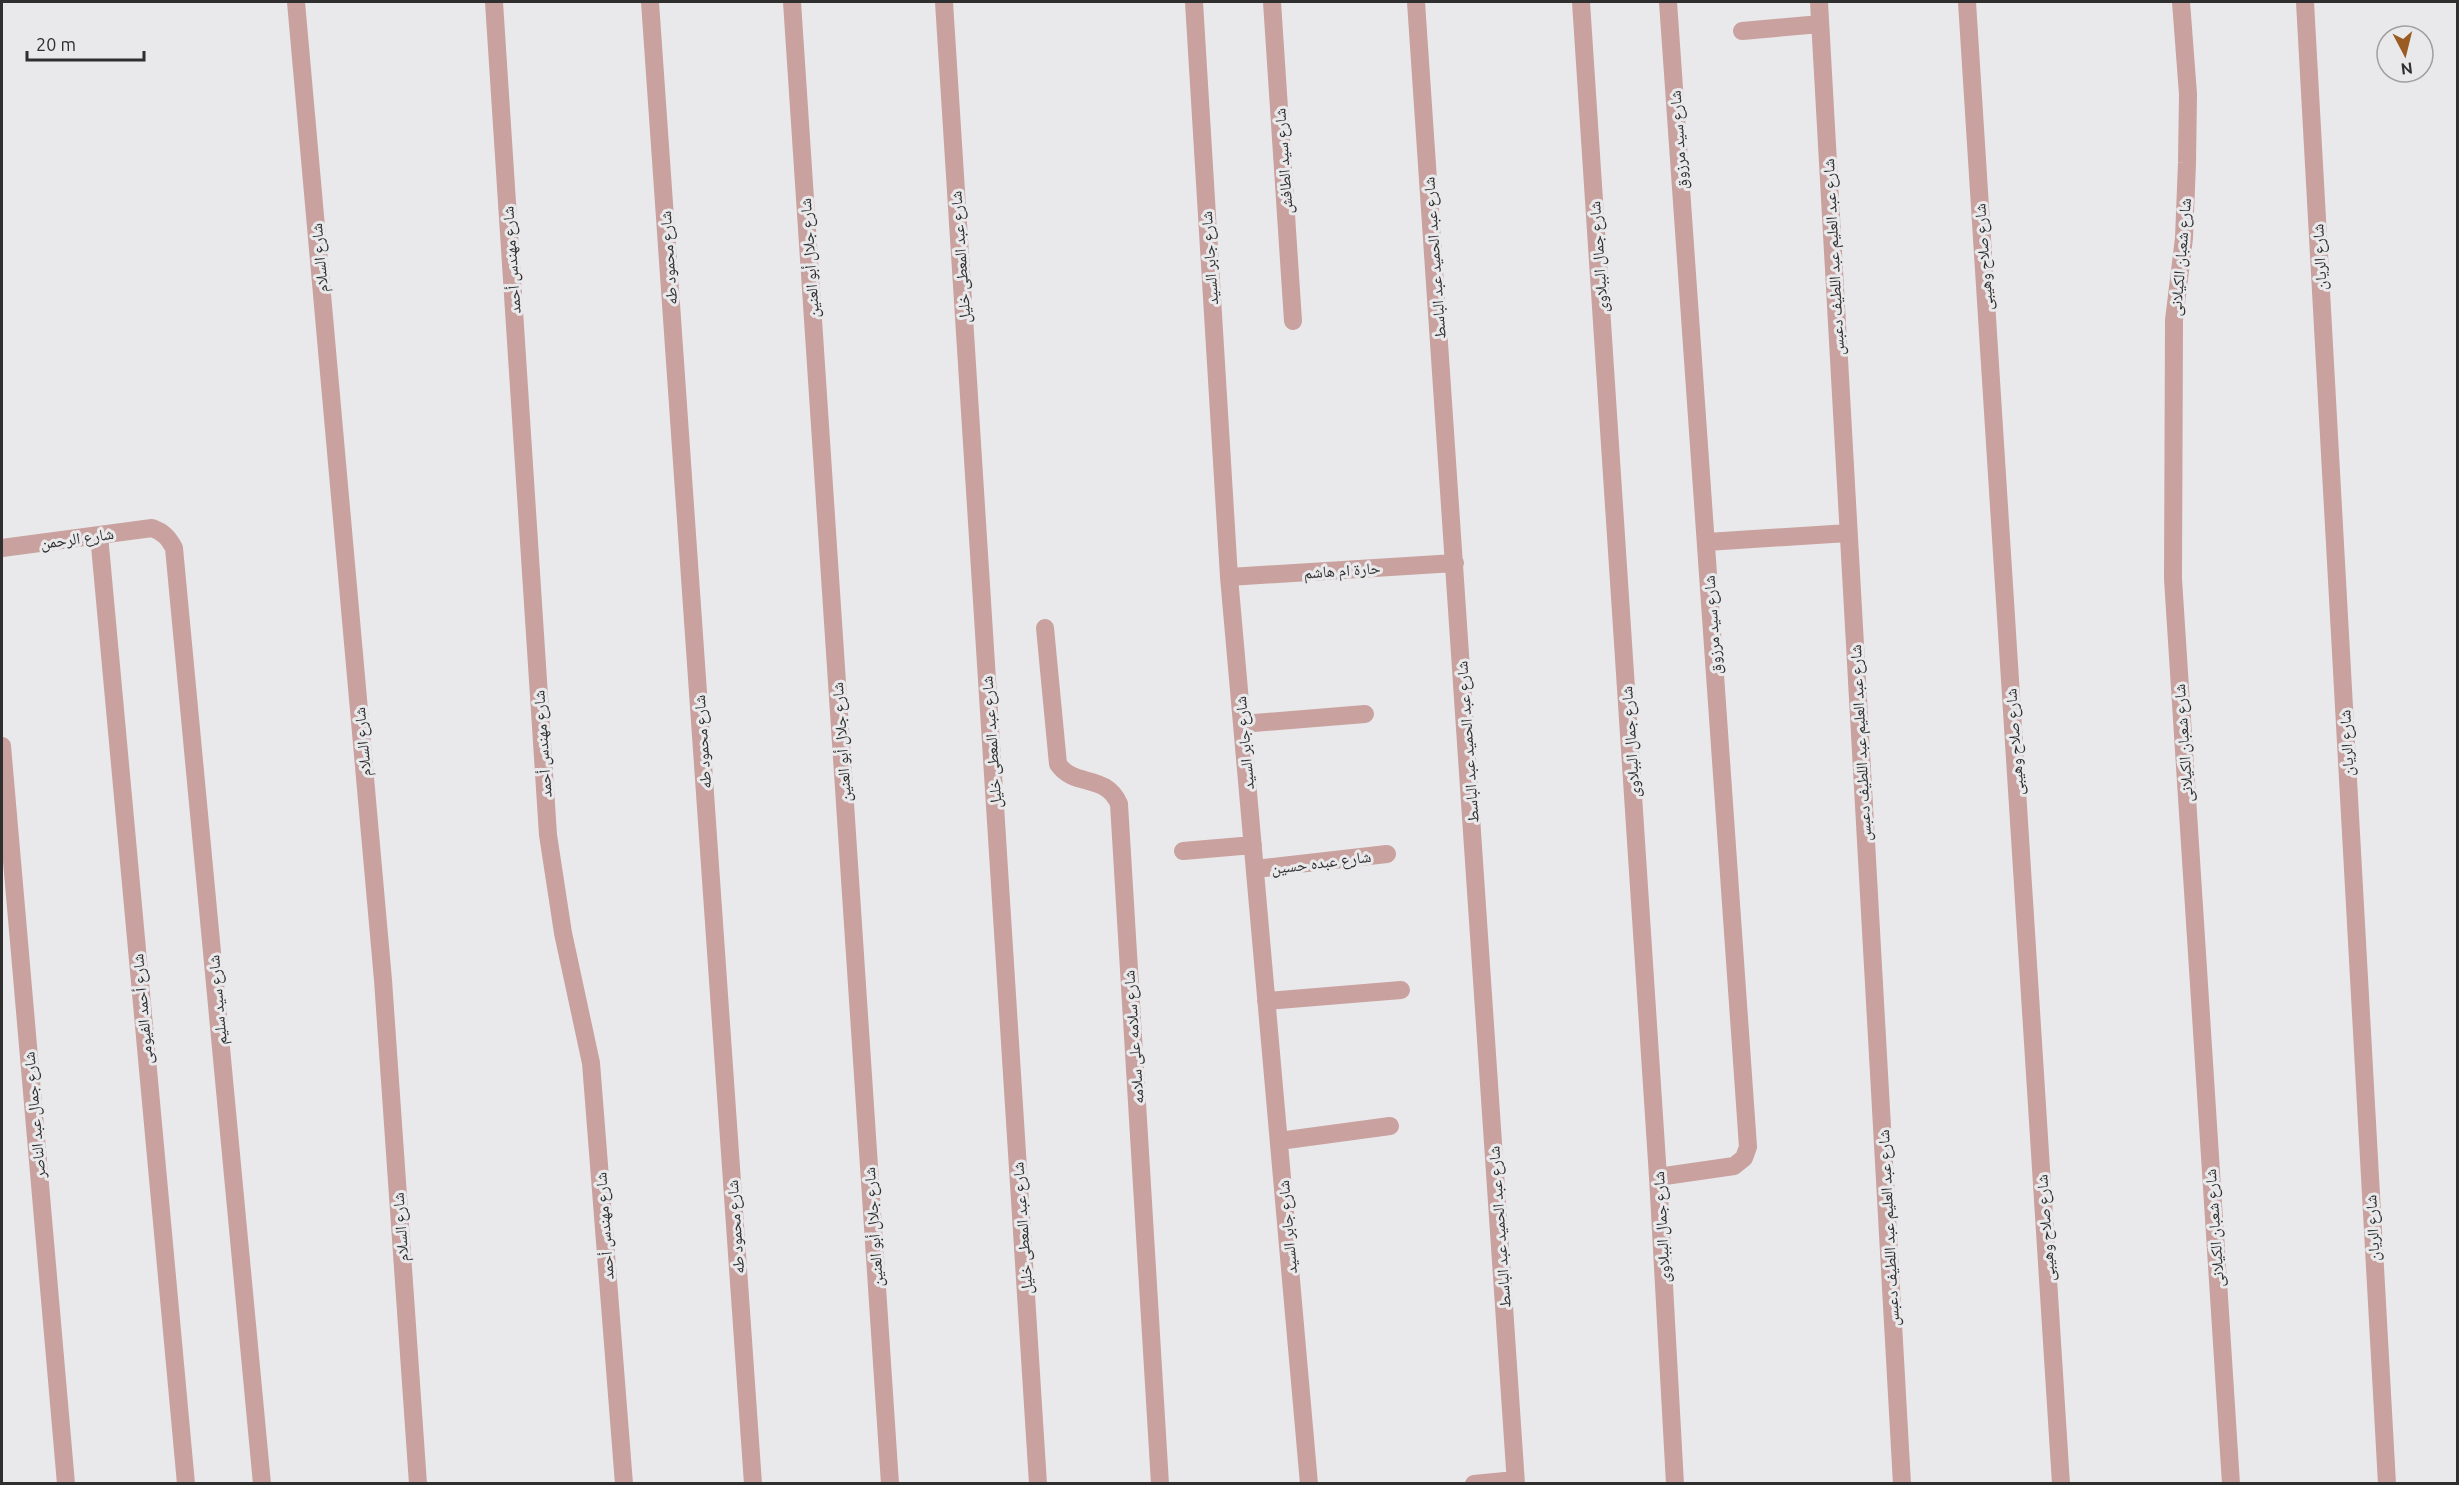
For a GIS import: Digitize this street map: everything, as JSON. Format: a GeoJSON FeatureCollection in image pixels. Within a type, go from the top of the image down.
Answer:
{"type":"FeatureCollection","features":[{"type":"Feature","properties":{"kind":"street","name":"شارع السلام"},"geometry":{"type":"LineString","coordinates":[[296,2],[383,980],[418,1484]]}},
{"type":"Feature","properties":{"kind":"street","name":"شارع مهندس أحمد"},"geometry":{"type":"LineString","coordinates":[[494,2],[548,835],[563,933],[591,1063],[624,1484]]}},
{"type":"Feature","properties":{"kind":"street","name":"شارع محمود طه"},"geometry":{"type":"LineString","coordinates":[[650,2],[753,1484]]}},
{"type":"Feature","properties":{"kind":"street","name":"شارع جلال أبو العنين"},"geometry":{"type":"LineString","coordinates":[[792,2],[890,1484]]}},
{"type":"Feature","properties":{"kind":"street","name":"شارع عبد المعطى خليل"},"geometry":{"type":"LineString","coordinates":[[944,2],[1038,1484]]}},
{"type":"Feature","properties":{"kind":"street","name":"شارع جابر السيد"},"geometry":{"type":"LineString","coordinates":[[1194,2],[1229,577],[1309,1484]]}},
{"type":"Feature","properties":{"kind":"street","name":"شارع سيد الطافش"},"geometry":{"type":"LineString","coordinates":[[1272,2],[1293,321]]}},
{"type":"Feature","properties":{"kind":"street","name":"شارع عبد الحميد عبد الباسط"},"geometry":{"type":"LineString","coordinates":[[1416,2],[1515,1482]]}},
{"type":"Feature","properties":{"kind":"street","name":"شارع جمال الببلاوى"},"geometry":{"type":"LineString","coordinates":[[1581,2],[1658,1177],[1675,1484]]}},
{"type":"Feature","properties":{"kind":"street","name":"شارع سيد مرزوق"},"geometry":{"type":"LineString","coordinates":[[1658,1177],[1734,1166],[1744,1158],[1748,1147],[1668,2]]}},
{"type":"Feature","properties":{"kind":"street","name":"شارع عبد العليم عبد اللطيف دعبس"},"geometry":{"type":"LineString","coordinates":[[1819,2],[1902,1484]]}},
{"type":"Feature","properties":{"kind":"street","name":"شارع صلاح وهيبى"},"geometry":{"type":"LineString","coordinates":[[1967,2],[2061,1484]]}},
{"type":"Feature","properties":{"kind":"street","name":"شارع شعبان الكيلانى"},"geometry":{"type":"LineString","coordinates":[[2181,2],[2188,94],[2184,238],[2174,320],[2173,579],[2231,1484]]}},
{"type":"Feature","properties":{"kind":"street","name":"شارع الريان"},"geometry":{"type":"LineString","coordinates":[[2305,2],[2386,1484]]}},
{"type":"Feature","properties":{"kind":"street"},"geometry":{"type":"LineString","coordinates":[[1742,30],[1820,24]]}},
{"type":"Feature","properties":{"kind":"street","name":"شارع الرحمن"},"geometry":{"type":"LineString","coordinates":[[2,548],[152,528]]}},
{"type":"Feature","properties":{"kind":"street","name":"شارع سيد سليم"},"geometry":{"type":"LineString","coordinates":[[152,528],[169,538],[176,558],[262,1484]]}},
{"type":"Feature","properties":{"kind":"street"},"geometry":{"type":"LineString","coordinates":[[1707,542],[1848,533]]}},
{"type":"Feature","properties":{"kind":"street","name":"شارع أحمد الفيومى"},"geometry":{"type":"LineString","coordinates":[[99,535],[186,1484]]}},
{"type":"Feature","properties":{"kind":"street","name":"حارة ام هاشم"},"geometry":{"type":"LineString","coordinates":[[1229,577],[1455,563]]}},
{"type":"Feature","properties":{"kind":"street","name":"شارع سلامه على سلامه"},"geometry":{"type":"LineString","coordinates":[[1045,628],[1058,764],[1070,776],[1109,788],[1119,804],[1160,1484]]}},
{"type":"Feature","properties":{"kind":"street"},"geometry":{"type":"LineString","coordinates":[[1242,724],[1365,714]]}},
{"type":"Feature","properties":{"kind":"street","name":"شارع جمال عبد الناصر"},"geometry":{"type":"LineString","coordinates":[[2,746],[66,1484]]}},
{"type":"Feature","properties":{"kind":"street"},"geometry":{"type":"LineString","coordinates":[[1182,852],[1253,845]]}},
{"type":"Feature","properties":{"kind":"street","name":"شارع عبده حسين"},"geometry":{"type":"LineString","coordinates":[[1255,869],[1387,854]]}},
{"type":"Feature","properties":{"kind":"street"},"geometry":{"type":"LineString","coordinates":[[1266,1001],[1401,990]]}},
{"type":"Feature","properties":{"kind":"street"},"geometry":{"type":"LineString","coordinates":[[1279,1141],[1390,1126]]}},
{"type":"Feature","properties":{"kind":"street"},"geometry":{"type":"LineString","coordinates":[[1474,1484],[1515,1482]]}}]}
